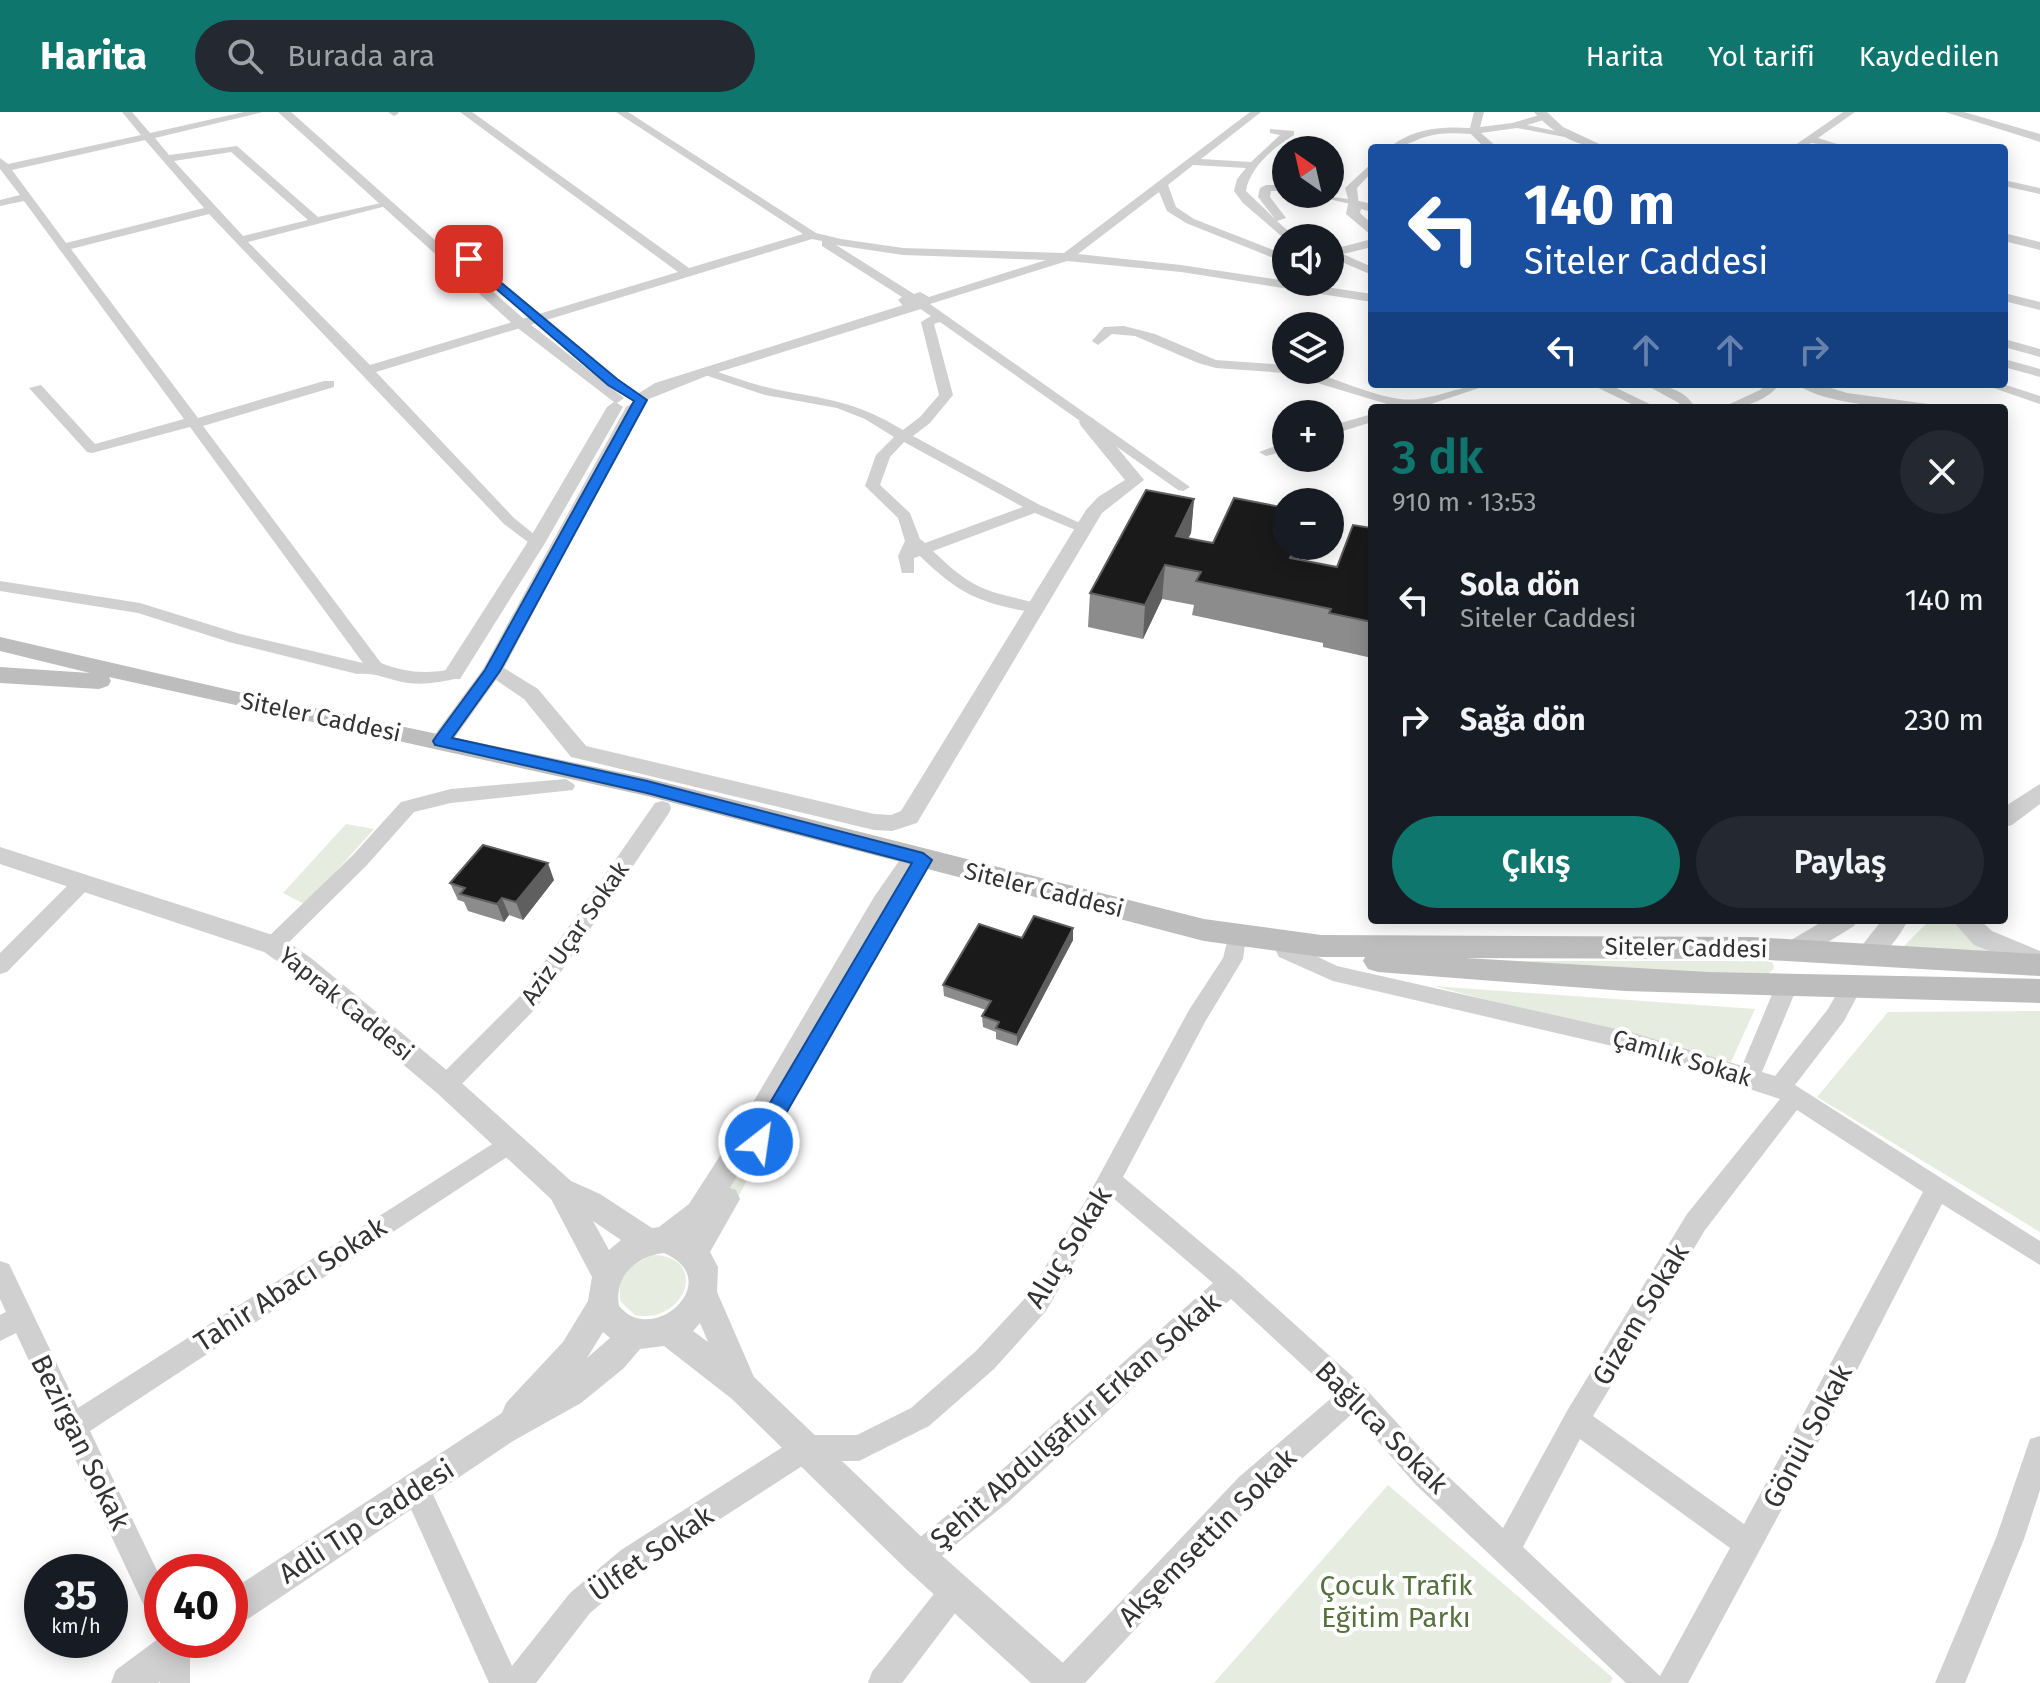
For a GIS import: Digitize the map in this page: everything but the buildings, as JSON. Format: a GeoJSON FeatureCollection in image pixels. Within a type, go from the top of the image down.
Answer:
{"type":"FeatureCollection","features":[{"type":"Feature","properties":{"kind":"main road","name":"Siteler Caddesi"},"geometry":{"type":"LineString","coordinates":[[0,644],[234,699],[647,787],[1160,930],[1235,944],[1462,970],[1787,985],[2040,991]]}},
{"type":"Feature","properties":{"kind":"main road","name":"Siteler Caddesi"},"geometry":{"type":"LineString","coordinates":[[0,675],[89,679],[916,862],[1204,930],[1321,946],[1809,950],[2040,963]]}},
{"type":"Feature","properties":{"kind":"main road"},"geometry":{"type":"LineString","coordinates":[[1787,985],[1809,950]]}},
{"type":"Feature","properties":{"kind":"main road"},"geometry":{"type":"LineString","coordinates":[[1852,985],[1868,953]]}},
{"type":"Feature","properties":{"kind":"street"},"geometry":{"type":"LineString","coordinates":[[127,112],[152,137],[211,210],[509,521],[536,543]]}},
{"type":"Feature","properties":{"kind":"street"},"geometry":{"type":"LineString","coordinates":[[258,112],[152,137],[2,164],[375,667],[398,678],[428,680],[453,674],[492,671],[508,677],[531,694],[579,752],[874,822],[892,823],[909,817],[1083,528],[1103,500],[1129,487],[1135,480],[1087,422]]}},
{"type":"Feature","properties":{"kind":"street"},"geometry":{"type":"LineString","coordinates":[[284,112],[520,323],[628,400]]}},
{"type":"Feature","properties":{"kind":"street"},"geometry":{"type":"LineString","coordinates":[[300,112],[628,400]]}},
{"type":"Feature","properties":{"kind":"street"},"geometry":{"type":"LineString","coordinates":[[465,112],[686,272]]}},
{"type":"Feature","properties":{"kind":"street"},"geometry":{"type":"LineString","coordinates":[[621,112],[941,317],[1183,487]]}},
{"type":"Feature","properties":{"kind":"street"},"geometry":{"type":"LineString","coordinates":[[453,674],[628,400],[642,385],[1067,257],[1256,112]]}},
{"type":"Feature","properties":{"kind":"street"},"geometry":{"type":"LineString","coordinates":[[1474,131],[1479,112]]}},
{"type":"Feature","properties":{"kind":"street"},"geometry":{"type":"LineString","coordinates":[[1801,144],[1850,112]]}},
{"type":"Feature","properties":{"kind":"street"},"geometry":{"type":"LineString","coordinates":[[1951,112],[2040,138]]}},
{"type":"Feature","properties":{"kind":"street"},"geometry":{"type":"LineString","coordinates":[[1401,144],[1419,133],[1513,126],[1542,115],[1570,135]]}},
{"type":"Feature","properties":{"kind":"street"},"geometry":{"type":"LineString","coordinates":[[1513,126],[1570,135],[1592,144]]}},
{"type":"Feature","properties":{"kind":"street"},"geometry":{"type":"LineString","coordinates":[[1272,231],[1240,191],[1242,179],[1254,165],[1274,143],[1294,130],[1274,131]]}},
{"type":"Feature","properties":{"kind":"street"},"geometry":{"type":"LineString","coordinates":[[1474,131],[1486,144]]}},
{"type":"Feature","properties":{"kind":"street"},"geometry":{"type":"LineString","coordinates":[[1808,139],[1829,144]]}},
{"type":"Feature","properties":{"kind":"street"},"geometry":{"type":"LineString","coordinates":[[170,158],[233,148],[316,221]]}},
{"type":"Feature","properties":{"kind":"street"},"geometry":{"type":"LineString","coordinates":[[1189,162],[1254,165]]}},
{"type":"Feature","properties":{"kind":"street"},"geometry":{"type":"LineString","coordinates":[[1368,170],[1351,188],[1355,204],[1353,214],[1368,228]]}},
{"type":"Feature","properties":{"kind":"street"},"geometry":{"type":"LineString","coordinates":[[1162,184],[1171,209],[1190,221],[1272,244]]}},
{"type":"Feature","properties":{"kind":"street"},"geometry":{"type":"LineString","coordinates":[[2008,184],[2040,191]]}},
{"type":"Feature","properties":{"kind":"street"},"geometry":{"type":"LineString","coordinates":[[1272,188],[1266,188],[1264,197],[1272,206]]}},
{"type":"Feature","properties":{"kind":"street"},"geometry":{"type":"LineString","coordinates":[[0,196],[24,194]]}},
{"type":"Feature","properties":{"kind":"street"},"geometry":{"type":"LineString","coordinates":[[0,203],[24,194]]}},
{"type":"Feature","properties":{"kind":"street"},"geometry":{"type":"LineString","coordinates":[[1344,201],[1368,207]]}},
{"type":"Feature","properties":{"kind":"street"},"geometry":{"type":"LineString","coordinates":[[241,240],[386,203]]}},
{"type":"Feature","properties":{"kind":"street"},"geometry":{"type":"LineString","coordinates":[[1273,208],[1287,224]]}},
{"type":"Feature","properties":{"kind":"street"},"geometry":{"type":"LineString","coordinates":[[63,247],[211,210]]}},
{"type":"Feature","properties":{"kind":"street"},"geometry":{"type":"LineString","coordinates":[[1203,218],[1230,233],[1272,247]]}},
{"type":"Feature","properties":{"kind":"street"},"geometry":{"type":"LineString","coordinates":[[367,370],[812,235],[831,242],[892,249],[1178,266],[1368,295]]}},
{"type":"Feature","properties":{"kind":"street"},"geometry":{"type":"LineString","coordinates":[[2008,240],[2040,247]]}},
{"type":"Feature","properties":{"kind":"street"},"geometry":{"type":"LineString","coordinates":[[1344,250],[1368,244]]}},
{"type":"Feature","properties":{"kind":"street"},"geometry":{"type":"LineString","coordinates":[[1344,260],[1368,273]]}},
{"type":"Feature","properties":{"kind":"street"},"geometry":{"type":"LineString","coordinates":[[1344,267],[1368,273]]}},
{"type":"Feature","properties":{"kind":"street"},"geometry":{"type":"LineString","coordinates":[[1344,283],[1368,294]]}},
{"type":"Feature","properties":{"kind":"street"},"geometry":{"type":"LineString","coordinates":[[2008,298],[2037,305]]}},
{"type":"Feature","properties":{"kind":"street"},"geometry":{"type":"LineString","coordinates":[[441,741],[492,671],[628,400],[661,386],[915,302]]}},
{"type":"Feature","properties":{"kind":"street"},"geometry":{"type":"LineString","coordinates":[[941,317],[927,322],[946,395],[925,420],[883,455],[872,486],[905,516],[912,554],[957,583],[996,601],[1035,608]]}},
{"type":"Feature","properties":{"kind":"street"},"geometry":{"type":"LineString","coordinates":[[1098,341],[1109,330],[1122,328],[1140,332],[1195,358],[1217,364],[1272,367]]}},
{"type":"Feature","properties":{"kind":"street"},"geometry":{"type":"LineString","coordinates":[[2008,344],[2040,353]]}},
{"type":"Feature","properties":{"kind":"street"},"geometry":{"type":"LineString","coordinates":[[2024,348],[2008,366],[2040,373]]}},
{"type":"Feature","properties":{"kind":"street"},"geometry":{"type":"LineString","coordinates":[[703,372],[770,392],[840,404],[870,416],[1035,508],[1083,528]]}},
{"type":"Feature","properties":{"kind":"street"},"geometry":{"type":"LineString","coordinates":[[36,388],[92,449],[329,384]]}},
{"type":"Feature","properties":{"kind":"street"},"geometry":{"type":"LineString","coordinates":[[1330,384],[1391,404]]}},
{"type":"Feature","properties":{"kind":"street"},"geometry":{"type":"LineString","coordinates":[[1418,404],[1471,388]]}},
{"type":"Feature","properties":{"kind":"street"},"geometry":{"type":"LineString","coordinates":[[1606,388],[1642,404]]}},
{"type":"Feature","properties":{"kind":"street"},"geometry":{"type":"LineString","coordinates":[[1632,400],[1644,388]]}},
{"type":"Feature","properties":{"kind":"street"},"geometry":{"type":"LineString","coordinates":[[1657,388],[1686,404]]}},
{"type":"Feature","properties":{"kind":"street"},"geometry":{"type":"LineString","coordinates":[[1738,404],[1765,393],[1769,388]]}},
{"type":"Feature","properties":{"kind":"street"},"geometry":{"type":"LineString","coordinates":[[1797,388],[1812,404]]}},
{"type":"Feature","properties":{"kind":"street"},"geometry":{"type":"LineString","coordinates":[[1817,388],[1845,397],[1898,404]]}},
{"type":"Feature","properties":{"kind":"street"},"geometry":{"type":"LineString","coordinates":[[2006,388],[2037,395]]}},
{"type":"Feature","properties":{"kind":"street"},"geometry":{"type":"LineString","coordinates":[[1344,427],[1368,419]]}},
{"type":"Feature","properties":{"kind":"street"},"geometry":{"type":"LineString","coordinates":[[1266,452],[1272,450]]}},
{"type":"Feature","properties":{"kind":"street"},"geometry":{"type":"LineString","coordinates":[[912,554],[1035,508]]}},
{"type":"Feature","properties":{"kind":"street"},"geometry":{"type":"LineString","coordinates":[[0,586],[140,608],[235,638],[357,669],[375,667]]}},
{"type":"Feature","properties":{"kind":"street"},"geometry":{"type":"LineString","coordinates":[[273,945],[360,860],[408,807],[451,796],[566,785]]}},
{"type":"Feature","properties":{"kind":"street"},"geometry":{"type":"LineString","coordinates":[[2008,816],[2040,792]]}},
{"type":"Feature","properties":{"kind":"street","name":"Aziz Uçar Sokak"},"geometry":{"type":"LineString","coordinates":[[446,1085],[529,1001],[662,808]]}},
{"type":"Feature","properties":{"kind":"street","name":"Yaprak Caddesi"},"geometry":{"type":"LineString","coordinates":[[0,855],[273,945],[302,965],[446,1085],[561,1190],[605,1290]]}},
{"type":"Feature","properties":{"kind":"street"},"geometry":{"type":"LineString","coordinates":[[694,1252],[916,862]]}},
{"type":"Feature","properties":{"kind":"street","name":"Adli Tıp Caddesi"},"geometry":{"type":"LineString","coordinates":[[502,1430],[574,1352],[617,1260],[631,1249],[657,1241],[699,1213],[916,862]]}},
{"type":"Feature","properties":{"kind":"street"},"geometry":{"type":"LineString","coordinates":[[0,966],[83,882]]}},
{"type":"Feature","properties":{"kind":"street"},"geometry":{"type":"LineString","coordinates":[[1809,950],[1840,924]]}},
{"type":"Feature","properties":{"kind":"street"},"geometry":{"type":"LineString","coordinates":[[1868,953],[1893,924]]}},
{"type":"Feature","properties":{"kind":"street"},"geometry":{"type":"LineString","coordinates":[[1968,924],[1983,938],[2040,963]]}},
{"type":"Feature","properties":{"kind":"street","name":"Aluç Sokak"},"geometry":{"type":"LineString","coordinates":[[807,1448],[859,1448],[920,1417],[985,1360],[1037,1303],[1109,1180],[1197,1016],[1233,959],[1235,944]]}},
{"type":"Feature","properties":{"kind":"street","name":"Çamlık Sokak"},"geometry":{"type":"LineString","coordinates":[[1286,951],[1333,973],[1634,1042],[1788,1091],[2040,1254]]}},
{"type":"Feature","properties":{"kind":"street"},"geometry":{"type":"LineString","coordinates":[[1749,1077],[1787,985]]}},
{"type":"Feature","properties":{"kind":"street","name":"Gizem Sokak"},"geometry":{"type":"LineString","coordinates":[[1507,1549],[1576,1420],[1696,1222],[1788,1091],[1852,985]]}},
{"type":"Feature","properties":{"kind":"street","name":"Tahir Abacı Sokak"},"geometry":{"type":"LineString","coordinates":[[74,1426],[508,1144]]}},
{"type":"Feature","properties":{"kind":"street","name":"Bağlıca Sokak"},"geometry":{"type":"LineString","coordinates":[[1109,1180],[1231,1283],[1354,1395],[1426,1475],[1648,1683]]}},
{"type":"Feature","properties":{"kind":"street","name":"Gönül Sokak"},"geometry":{"type":"LineString","coordinates":[[1672,1683],[1749,1545],[1938,1187]]}},
{"type":"Feature","properties":{"kind":"street"},"geometry":{"type":"LineString","coordinates":[[561,1190],[657,1241],[682,1243],[703,1264],[706,1279],[703,1295],[683,1321],[667,1330],[650,1334],[620,1328],[609,1318],[605,1290]]}},
{"type":"Feature","properties":{"kind":"street","name":"Bezirgan Sokak"},"geometry":{"type":"LineString","coordinates":[[0,1272],[10,1323],[74,1426],[144,1575]]}},
{"type":"Feature","properties":{"kind":"street","name":"Şehit Abdulgafur Erkan Sokak"},"geometry":{"type":"LineString","coordinates":[[918,1557],[997,1493],[1231,1283]]}},
{"type":"Feature","properties":{"kind":"street"},"geometry":{"type":"LineString","coordinates":[[703,1295],[743,1388]]}},
{"type":"Feature","properties":{"kind":"street"},"geometry":{"type":"LineString","coordinates":[[667,1330],[743,1388],[918,1557],[1058,1683]]}},
{"type":"Feature","properties":{"kind":"street","name":"Adli Tıp Caddesi"},"geometry":{"type":"LineString","coordinates":[[248,1599],[502,1430],[570,1392],[613,1357],[634,1333]]}},
{"type":"Feature","properties":{"kind":"street","name":"Akşemsettin Sokak"},"geometry":{"type":"LineString","coordinates":[[1065,1683],[1249,1487],[1354,1395]]}},
{"type":"Feature","properties":{"kind":"street"},"geometry":{"type":"LineString","coordinates":[[1576,1420],[1749,1545]]}},
{"type":"Feature","properties":{"kind":"street","name":"Ülfet Sokak"},"geometry":{"type":"LineString","coordinates":[[517,1683],[580,1603],[631,1560],[807,1448]]}},
{"type":"Feature","properties":{"kind":"street"},"geometry":{"type":"LineString","coordinates":[[1950,1683],[2010,1539],[2040,1449]]}},
{"type":"Feature","properties":{"kind":"street"},"geometry":{"type":"LineString","coordinates":[[416,1489],[504,1683]]}},
{"type":"Feature","properties":{"kind":"street"},"geometry":{"type":"LineString","coordinates":[[883,1683],[955,1590]]}},
{"type":"Feature","properties":{"kind":"street"},"geometry":{"type":"LineString","coordinates":[[129,1683],[159,1658]]}},
{"type":"Feature","properties":{"kind":"street"},"geometry":{"type":"LineString","coordinates":[[175,1683],[177,1658]]}},
{"type":"Feature","properties":{"kind":"green space"},"geometry":{"type":"Polygon","coordinates":[[[346,824],[374,829],[306,905],[283,893],[346,824]]]}},
{"type":"Feature","properties":{"kind":"green space"},"geometry":{"type":"Polygon","coordinates":[[[1926,924],[1962,924],[1996,955],[1903,947],[1926,924]]]}},
{"type":"Feature","properties":{"kind":"green space"},"geometry":{"type":"Polygon","coordinates":[[[879,929],[725,1222],[710,1215],[879,929]]]}},
{"type":"Feature","properties":{"kind":"green space"},"geometry":{"type":"Polygon","coordinates":[[[1491,961],[1767,961],[1773,963],[1774,968],[1763,980],[1491,961]]]}},
{"type":"Feature","properties":{"kind":"green space"},"geometry":{"type":"Polygon","coordinates":[[[1433,986],[1755,1009],[1731,1062],[1433,986]]]}},
{"type":"Feature","properties":{"kind":"green space"},"geometry":{"type":"Polygon","coordinates":[[[2040,1011],[2040,1232],[1817,1097],[1888,1012],[2040,1011]]]}},
{"type":"Feature","properties":{"kind":"green space"},"geometry":{"type":"Polygon","coordinates":[[[654,1255],[671,1259],[682,1267],[686,1278],[684,1290],[678,1301],[667,1310],[652,1315],[635,1315],[621,1302],[620,1285],[632,1266],[654,1255]]]}},
{"type":"Feature","properties":{"kind":"green space","name":"Çocuk Trafik Eğitim Parkı"},"geometry":{"type":"Polygon","coordinates":[[[1388,1485],[1613,1678],[1610,1683],[1214,1683],[1388,1485]]]}},
{"type":"Feature","properties":{"kind":"route"},"geometry":{"type":"LineString","coordinates":[[469,259],[612,382],[630,395],[637,396],[640,402],[634,407],[492,671],[441,741],[647,787],[923,860],[759,1142]]}}]}
